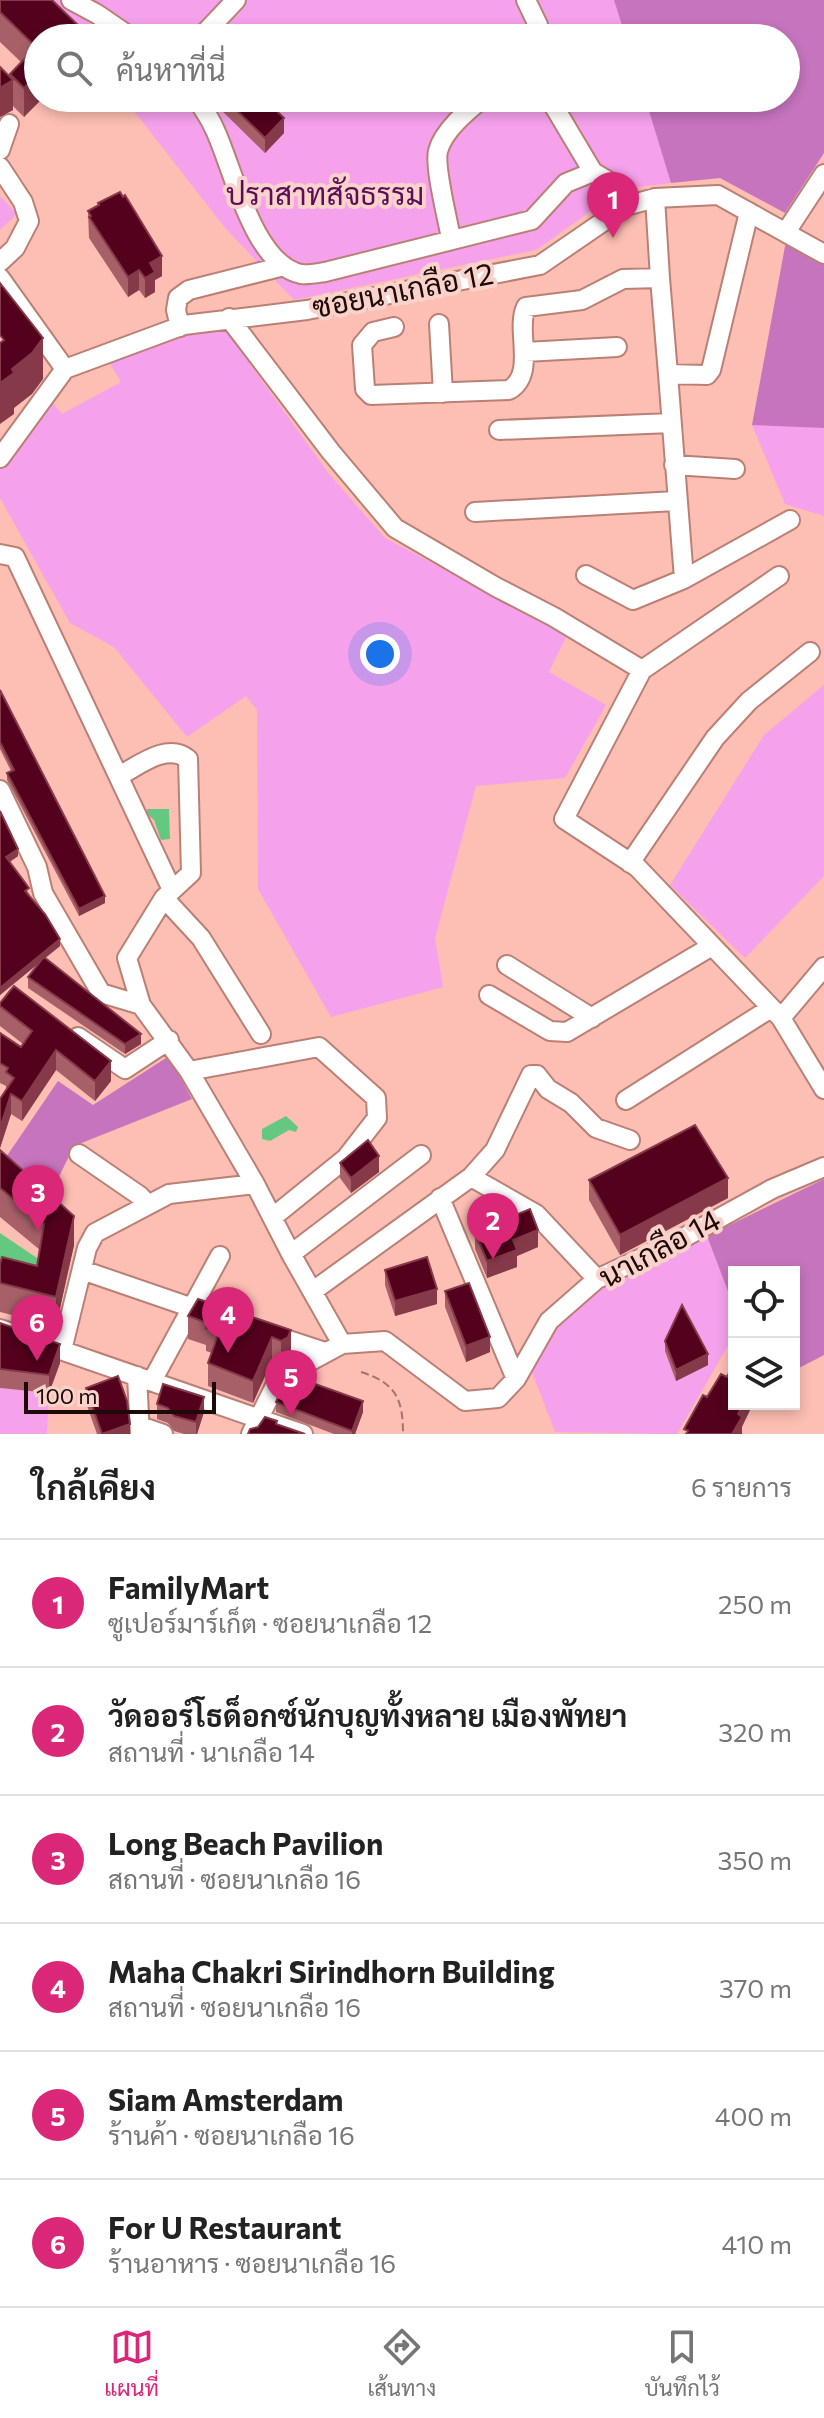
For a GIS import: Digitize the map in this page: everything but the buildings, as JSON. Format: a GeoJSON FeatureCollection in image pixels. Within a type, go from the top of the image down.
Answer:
{"type":"FeatureCollection","features":[{"type":"Feature","properties":{"kind":"street"},"geometry":{"type":"LineString","coordinates":[[71,0],[112,24]]}},
{"type":"Feature","properties":{"kind":"street"},"geometry":{"type":"LineString","coordinates":[[213,24],[236,0]]}},
{"type":"Feature","properties":{"kind":"street"},"geometry":{"type":"LineString","coordinates":[[526,0],[538,24]]}},
{"type":"Feature","properties":{"kind":"street"},"geometry":{"type":"LineString","coordinates":[[204,112],[216,132],[251,220],[270,252],[284,266],[301,274],[325,272],[532,220],[566,183],[593,172]]}},
{"type":"Feature","properties":{"kind":"street"},"geometry":{"type":"LineString","coordinates":[[451,239],[438,167],[438,150],[444,138],[469,112]]}},
{"type":"Feature","properties":{"kind":"street"},"geometry":{"type":"LineString","coordinates":[[557,112],[593,172],[622,189],[626,206]]}},
{"type":"Feature","properties":{"kind":"street"},"geometry":{"type":"LineString","coordinates":[[0,150],[9,124]]}},
{"type":"Feature","properties":{"kind":"street"},"geometry":{"type":"LineString","coordinates":[[0,167],[27,210],[29,221],[15,248],[0,262]]}},
{"type":"Feature","properties":{"kind":"street"},"geometry":{"type":"LineString","coordinates":[[786,232],[824,174]]}},
{"type":"Feature","properties":{"kind":"street","name":"ซอยนาเกลือ 12"},"geometry":{"type":"LineString","coordinates":[[65,369],[180,327],[229,318],[307,310],[540,265],[626,206],[655,198],[718,195],[824,254]]}},
{"type":"Feature","properties":{"kind":"street"},"geometry":{"type":"LineString","coordinates":[[655,198],[684,579]]}},
{"type":"Feature","properties":{"kind":"street"},"geometry":{"type":"LineString","coordinates":[[668,374],[703,375],[711,370],[749,212]]}},
{"type":"Feature","properties":{"kind":"street"},"geometry":{"type":"LineString","coordinates":[[0,246],[21,233]]}},
{"type":"Feature","properties":{"kind":"street"},"geometry":{"type":"LineString","coordinates":[[180,327],[176,310],[178,298],[189,290],[284,266]]}},
{"type":"Feature","properties":{"kind":"street"},"geometry":{"type":"LineString","coordinates":[[0,278],[65,369],[0,458]]}},
{"type":"Feature","properties":{"kind":"street"},"geometry":{"type":"LineString","coordinates":[[394,327],[373,332],[362,345],[367,393],[381,396],[513,388],[520,377],[525,352],[523,315],[526,307],[582,300],[623,279],[660,278]]}},
{"type":"Feature","properties":{"kind":"street"},"geometry":{"type":"LineString","coordinates":[[229,318],[331,452],[395,528],[642,670]]}},
{"type":"Feature","properties":{"kind":"street"},"geometry":{"type":"LineString","coordinates":[[439,324],[443,393]]}},
{"type":"Feature","properties":{"kind":"street"},"geometry":{"type":"LineString","coordinates":[[525,352],[617,347]]}},
{"type":"Feature","properties":{"kind":"street"},"geometry":{"type":"LineString","coordinates":[[499,430],[671,423]]}},
{"type":"Feature","properties":{"kind":"street"},"geometry":{"type":"LineString","coordinates":[[674,465],[735,469]]}},
{"type":"Feature","properties":{"kind":"street"},"geometry":{"type":"LineString","coordinates":[[475,512],[676,501]]}},
{"type":"Feature","properties":{"kind":"street"},"geometry":{"type":"LineString","coordinates":[[586,575],[633,600],[684,579],[790,520]]}},
{"type":"Feature","properties":{"kind":"street"},"geometry":{"type":"LineString","coordinates":[[0,554],[15,557],[119,776],[168,894],[201,938],[261,1034]]}},
{"type":"Feature","properties":{"kind":"street"},"geometry":{"type":"LineString","coordinates":[[779,576],[642,670],[564,819],[630,863],[712,946],[776,1013],[824,1089]]}},
{"type":"Feature","properties":{"kind":"street"},"geometry":{"type":"LineString","coordinates":[[630,863],[715,738],[749,701],[810,652]]}},
{"type":"Feature","properties":{"kind":"street"},"geometry":{"type":"LineString","coordinates":[[119,776],[160,754],[183,754],[188,759],[191,873],[168,894],[127,958],[141,1005],[189,1071],[342,1344]]}},
{"type":"Feature","properties":{"kind":"street"},"geometry":{"type":"LineString","coordinates":[[0,790],[37,867],[43,893],[101,993],[141,1005]]}},
{"type":"Feature","properties":{"kind":"street"},"geometry":{"type":"LineString","coordinates":[[489,995],[558,1034],[592,1018],[712,946]]}},
{"type":"Feature","properties":{"kind":"street"},"geometry":{"type":"LineString","coordinates":[[507,965],[592,1018]]}},
{"type":"Feature","properties":{"kind":"street"},"geometry":{"type":"LineString","coordinates":[[626,1100],[776,1013],[824,967]]}},
{"type":"Feature","properties":{"kind":"street"},"geometry":{"type":"LineString","coordinates":[[61,1025],[125,1069],[169,1040]]}},
{"type":"Feature","properties":{"kind":"street"},"geometry":{"type":"LineString","coordinates":[[189,1071],[319,1047],[376,1098],[377,1118],[346,1158],[273,1217]]}},
{"type":"Feature","properties":{"kind":"street"},"geometry":{"type":"LineString","coordinates":[[313,1291],[471,1177],[495,1150],[533,1074],[596,1128],[630,1140]]}},
{"type":"Feature","properties":{"kind":"street"},"geometry":{"type":"LineString","coordinates":[[79,1154],[147,1204]]}},
{"type":"Feature","properties":{"kind":"street"},"geometry":{"type":"LineString","coordinates":[[291,1254],[421,1155]]}},
{"type":"Feature","properties":{"kind":"street","name":"นาเกลือ 14"},"geometry":{"type":"LineString","coordinates":[[255,1426],[279,1378],[342,1344],[385,1341],[465,1401],[498,1398],[516,1379],[549,1321],[597,1279],[674,1243],[772,1189],[824,1167]]}},
{"type":"Feature","properties":{"kind":"street"},"geometry":{"type":"LineString","coordinates":[[471,1177],[536,1214],[597,1279]]}},
{"type":"Feature","properties":{"kind":"street"},"geometry":{"type":"LineString","coordinates":[[62,1350],[90,1238],[95,1233],[169,1194],[255,1184]]}},
{"type":"Feature","properties":{"kind":"street"},"geometry":{"type":"LineString","coordinates":[[440,1198],[516,1379]]}},
{"type":"Feature","properties":{"kind":"street"},"geometry":{"type":"LineString","coordinates":[[163,1434],[140,1430],[144,1379],[193,1308],[220,1256]]}},
{"type":"Feature","properties":{"kind":"street"},"geometry":{"type":"LineString","coordinates":[[82,1270],[325,1352]]}},
{"type":"Feature","properties":{"kind":"street"},"geometry":{"type":"LineString","coordinates":[[0,1329],[144,1379],[255,1426],[303,1434]]}},
{"type":"Feature","properties":{"kind":"path"},"geometry":{"type":"LineString","coordinates":[[361,1372],[380,1378],[395,1392],[403,1410],[403,1434]]}},
{"type":"Feature","properties":{"kind":"green space"},"geometry":{"type":"Polygon","coordinates":[[[29,0],[614,0],[622,24],[56,24],[29,0]]]}},
{"type":"Feature","properties":{"kind":"green space","name":"ปราสาทสัจธรรม"},"geometry":{"type":"Polygon","coordinates":[[[135,112],[649,112],[671,183],[622,189],[536,250],[294,300],[226,229],[135,112]]]}},
{"type":"Feature","properties":{"kind":"green space"},"geometry":{"type":"Polygon","coordinates":[[[0,196],[17,214],[0,230],[0,196]]]}},
{"type":"Feature","properties":{"kind":"green space"},"geometry":{"type":"Polygon","coordinates":[[[226,331],[329,474],[385,538],[567,635],[549,672],[606,705],[565,778],[476,786],[435,938],[443,987],[331,1017],[258,889],[257,710],[246,696],[187,737],[114,647],[70,623],[0,498],[0,467],[51,401],[62,414],[121,382],[108,360],[170,333],[226,331]]]}},
{"type":"Feature","properties":{"kind":"green space"},"geometry":{"type":"Polygon","coordinates":[[[752,425],[824,428],[824,516],[785,504],[752,425]]]}},
{"type":"Feature","properties":{"kind":"green space"},"geometry":{"type":"Polygon","coordinates":[[[824,685],[824,876],[745,958],[670,885],[764,735],[824,685]]]}},
{"type":"Feature","properties":{"kind":"green space"},"geometry":{"type":"Polygon","coordinates":[[[707,1236],[728,1291],[728,1345],[677,1434],[555,1432],[532,1372],[554,1326],[601,1287],[707,1236]]]}},
{"type":"Feature","properties":{"kind":"green space"},"geometry":{"type":"Polygon","coordinates":[[[0,1388],[49,1393],[47,1434],[0,1434],[0,1388]]]}},
{"type":"Feature","properties":{"kind":"shaded area"},"geometry":{"type":"Polygon","coordinates":[[[614,0],[824,0],[824,153],[785,213],[720,178],[671,183],[649,112],[800,112],[800,24],[622,24],[614,0]]]}},
{"type":"Feature","properties":{"kind":"shaded area"},"geometry":{"type":"Polygon","coordinates":[[[786,241],[824,262],[824,428],[752,425],[786,241]]]}},
{"type":"Feature","properties":{"kind":"shaded area"},"geometry":{"type":"Polygon","coordinates":[[[148,809],[169,809],[170,839],[161,840],[154,820],[145,812],[148,809]]]}},
{"type":"Feature","properties":{"kind":"shaded area"},"geometry":{"type":"Polygon","coordinates":[[[169,1056],[192,1099],[74,1146],[46,1203],[0,1166],[58,1081],[93,1105],[169,1056]]]}},
{"type":"Feature","properties":{"kind":"shaded area"},"geometry":{"type":"Polygon","coordinates":[[[286,1116],[298,1127],[296,1132],[289,1130],[270,1141],[262,1139],[262,1129],[286,1116]]]}},
{"type":"Feature","properties":{"kind":"shaded area"},"geometry":{"type":"Polygon","coordinates":[[[824,1179],[824,1355],[800,1367],[800,1266],[728,1266],[728,1291],[707,1236],[824,1179]]]}},
{"type":"Feature","properties":{"kind":"shaded area"},"geometry":{"type":"Polygon","coordinates":[[[0,1233],[40,1260],[37,1286],[0,1276],[0,1233]]]}},
{"type":"Feature","properties":{"kind":"place","name":"FamilyMart"},"geometry":{"type":"Point","coordinates":[613,238]}},
{"type":"Feature","properties":{"kind":"place","name":"Long Beach Pavilion"},"geometry":{"type":"Point","coordinates":[38,1231]}},
{"type":"Feature","properties":{"kind":"place","name":"วัดออร์โธด็อกซ์นักบุญทั้งหลาย เมืองพัทยา"},"geometry":{"type":"Point","coordinates":[493,1259]}},
{"type":"Feature","properties":{"kind":"place","name":"Maha Chakri Sirindhorn Building"},"geometry":{"type":"Point","coordinates":[228,1353]}},
{"type":"Feature","properties":{"kind":"place","name":"For U Restaurant"},"geometry":{"type":"Point","coordinates":[37,1361]}},
{"type":"Feature","properties":{"kind":"place","name":"Siam Amsterdam"},"geometry":{"type":"Point","coordinates":[291,1416]}}]}
